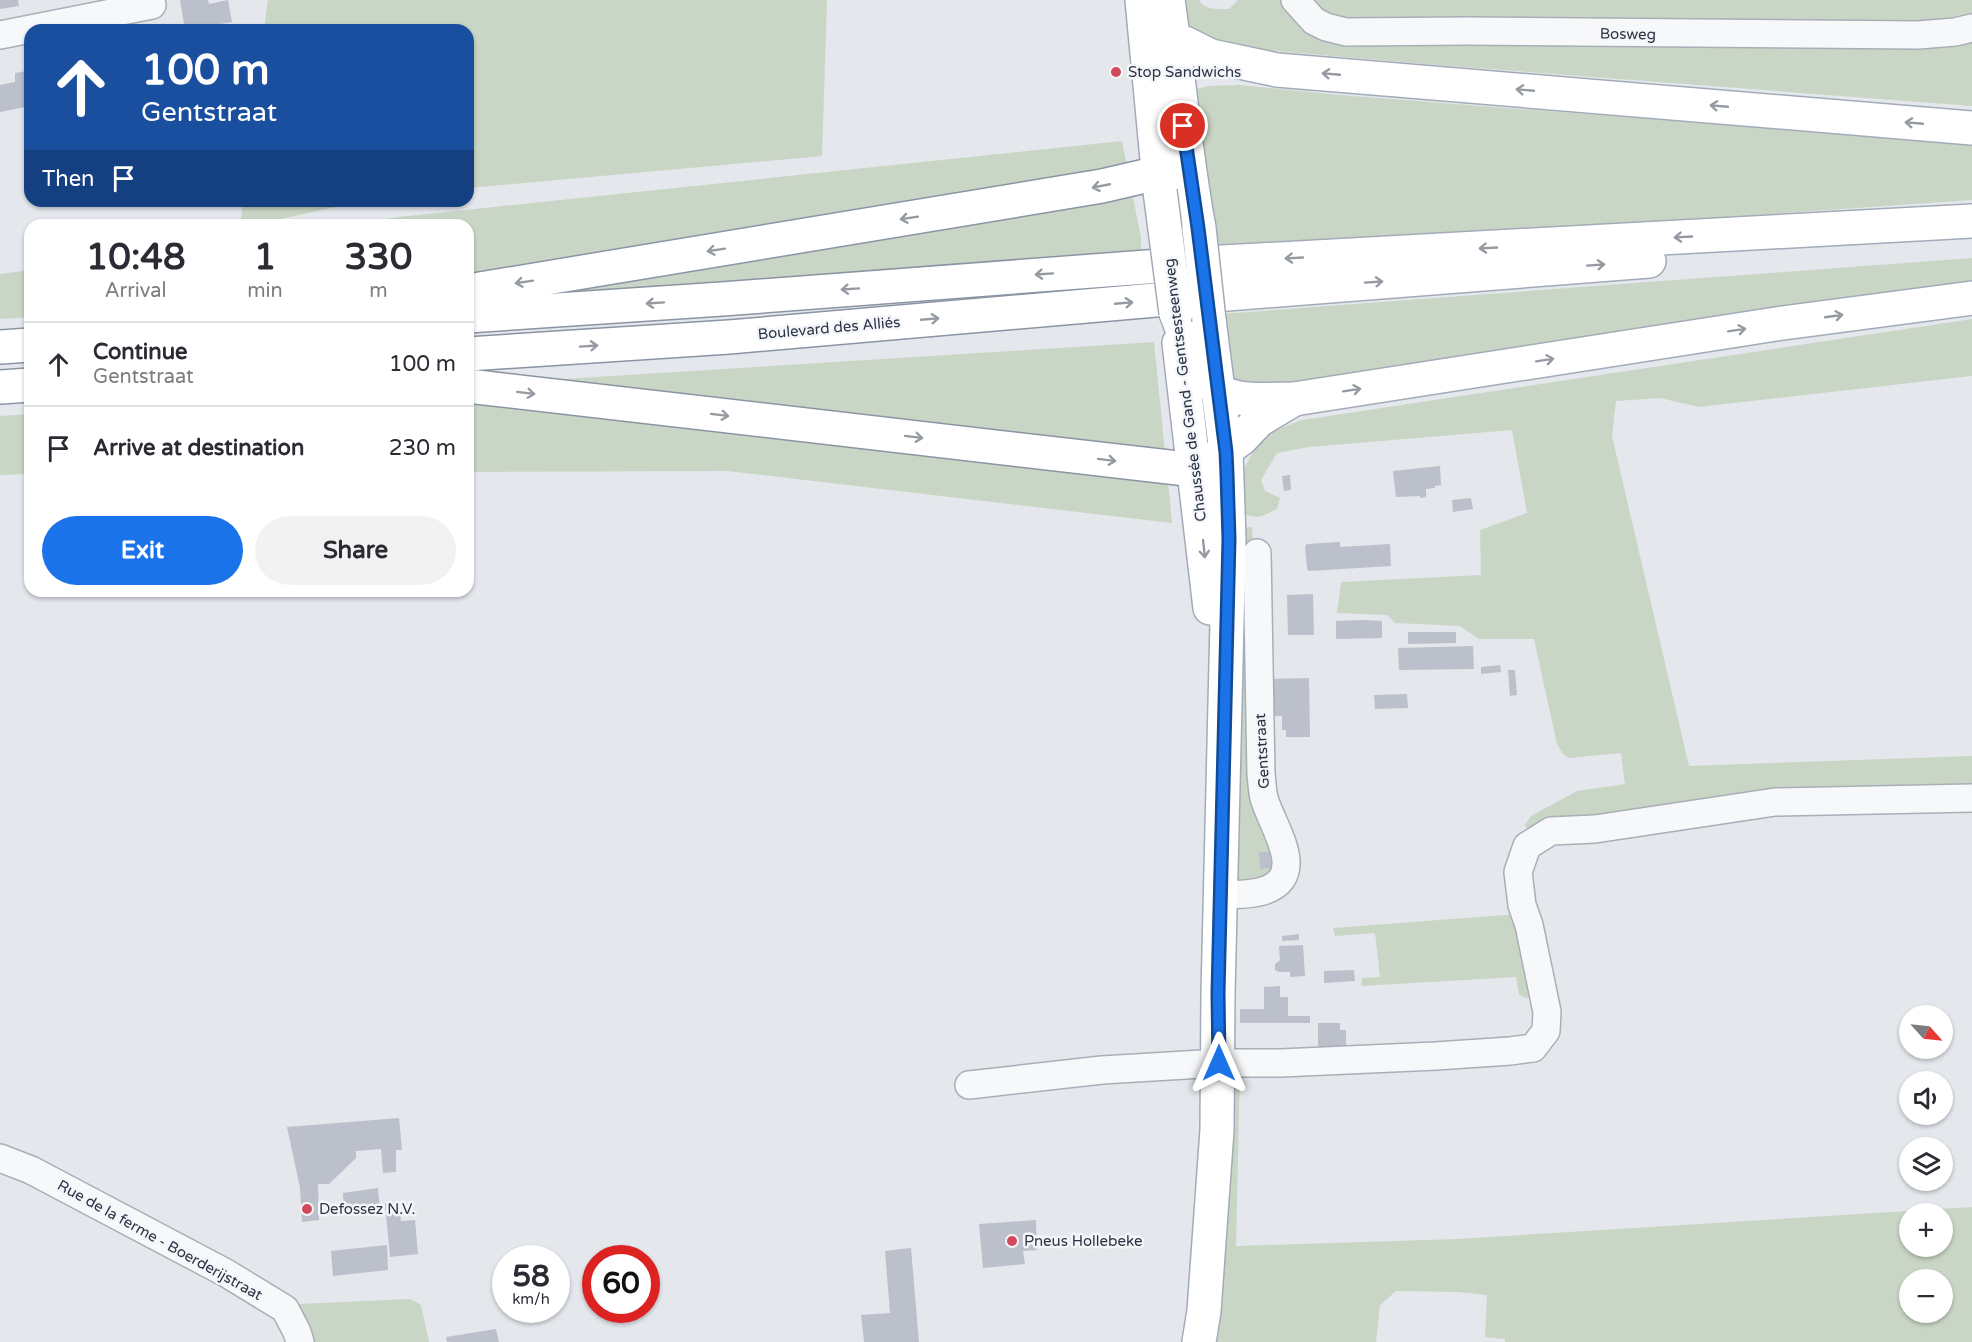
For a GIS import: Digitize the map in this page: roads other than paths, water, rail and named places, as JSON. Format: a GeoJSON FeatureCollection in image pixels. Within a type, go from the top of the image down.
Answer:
{"type":"FeatureCollection","features":[{"type":"Feature","properties":{"kind":"main road","name":"Chaussée de Gand - Gentsesteenweg"},"geometry":{"type":"LineString","coordinates":[[1142,0],[1154,119],[1172,186],[1183,305],[1203,375],[1195,470],[1207,576],[1223,780]]}},
{"type":"Feature","properties":{"kind":"main road"},"geometry":{"type":"LineString","coordinates":[[1168,0],[1178,84],[1172,186],[1198,228],[1203,375],[1226,452],[1229,539],[1217,1130],[1204,1311],[1199,1342]]}},
{"type":"Feature","properties":{"kind":"main road"},"geometry":{"type":"LineString","coordinates":[[1175,44],[1185,43],[1211,56],[1277,70],[1972,128]]}},
{"type":"Feature","properties":{"kind":"main road"},"geometry":{"type":"LineString","coordinates":[[1154,119],[1164,98],[1178,84],[1204,74],[1277,70]]}},
{"type":"Feature","properties":{"kind":"main road"},"geometry":{"type":"LineString","coordinates":[[474,290],[1102,186],[1172,186]]}},
{"type":"Feature","properties":{"kind":"main road"},"geometry":{"type":"LineString","coordinates":[[474,316],[1186,264],[1972,221]]}},
{"type":"Feature","properties":{"kind":"main road","name":"Boulevard des Alliés"},"geometry":{"type":"LineString","coordinates":[[474,354],[1183,305],[1734,255],[1972,242]]}},
{"type":"Feature","properties":{"kind":"main road"},"geometry":{"type":"LineString","coordinates":[[1203,375],[1238,398],[1294,399],[1776,324],[1972,298]]}},
{"type":"Feature","properties":{"kind":"main road"},"geometry":{"type":"LineString","coordinates":[[0,347],[24,345]]}},
{"type":"Feature","properties":{"kind":"main road"},"geometry":{"type":"LineString","coordinates":[[0,387],[24,385]]}},
{"type":"Feature","properties":{"kind":"main road"},"geometry":{"type":"LineString","coordinates":[[474,387],[1195,470],[1226,452],[1259,420],[1294,399]]}},
{"type":"Feature","properties":{"kind":"street","name":"Bosweg"},"geometry":{"type":"LineString","coordinates":[[1295,0],[1314,21],[1346,32],[1918,35],[1972,28]]}},
{"type":"Feature","properties":{"kind":"street"},"geometry":{"type":"LineString","coordinates":[[56,24],[152,5]]}},
{"type":"Feature","properties":{"kind":"street"},"geometry":{"type":"LineString","coordinates":[[0,35],[24,30]]}},
{"type":"Feature","properties":{"kind":"street","name":"Gentstraat"},"geometry":{"type":"LineString","coordinates":[[1221,896],[1261,892],[1275,886],[1287,868],[1285,851],[1264,798],[1261,774],[1257,553]]}},
{"type":"Feature","properties":{"kind":"street"},"geometry":{"type":"LineString","coordinates":[[969,1085],[1094,1070],[1424,1056],[1533,1048],[1545,1031],[1547,1012],[1529,925],[1522,905],[1518,872],[1527,846],[1551,831],[1595,829],[1775,802],[1972,798]]}},
{"type":"Feature","properties":{"kind":"street","name":"Rue de la ferme - Boerderijstraat"},"geometry":{"type":"LineString","coordinates":[[0,1158],[31,1170],[226,1273],[285,1309],[300,1342]]}},
{"type":"Feature","properties":{"kind":"place","name":"Stop Sandwichs"},"geometry":{"type":"Point","coordinates":[1116,72]}},
{"type":"Feature","properties":{"kind":"place","name":"Defossez N.V."},"geometry":{"type":"Point","coordinates":[307,1209]}},
{"type":"Feature","properties":{"kind":"place","name":"Pneus Hollebeke"},"geometry":{"type":"Point","coordinates":[1012,1241]}}]}
